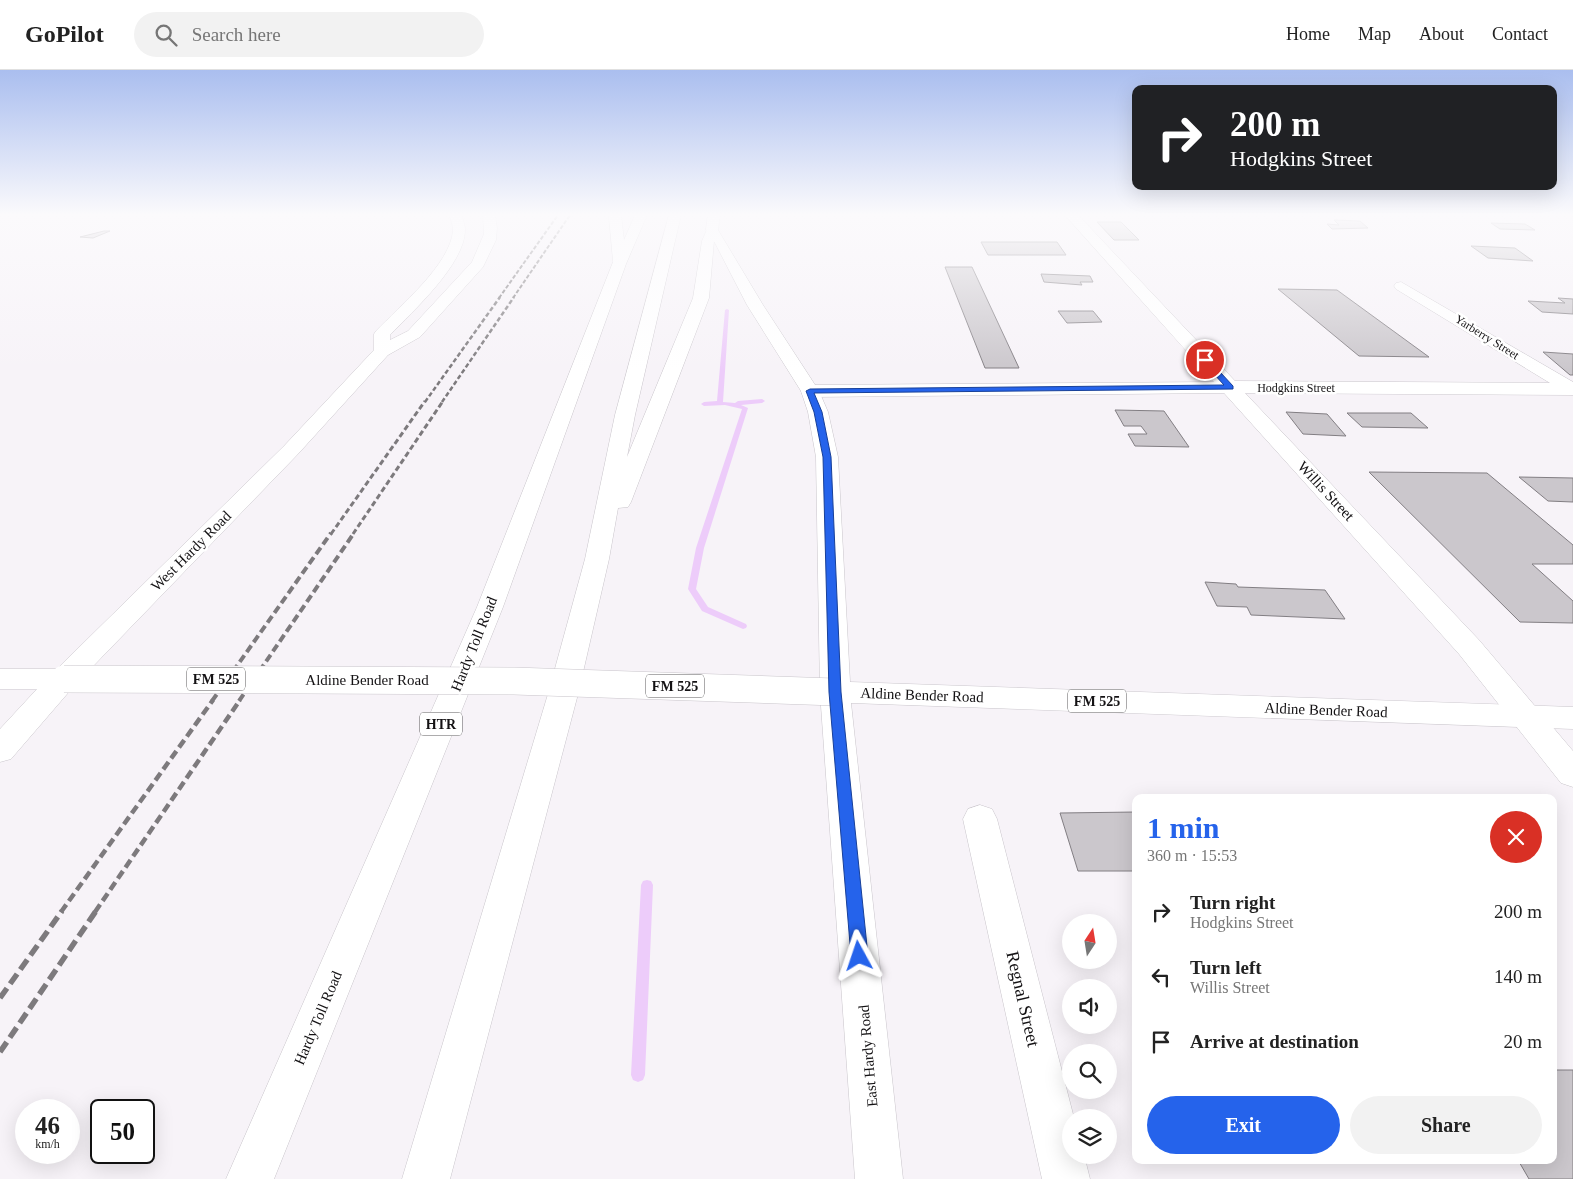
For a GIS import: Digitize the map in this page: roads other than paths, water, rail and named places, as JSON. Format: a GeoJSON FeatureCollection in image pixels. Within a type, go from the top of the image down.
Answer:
{"type":"FeatureCollection","features":[{"type":"Feature","properties":{"kind":"main road","name":"West Hardy Road"},"geometry":{"type":"LineString","coordinates":[[382,351],[382,334],[420,294],[442,267]]}},
{"type":"Feature","properties":{"kind":"main road","name":"West Hardy Road"},"geometry":{"type":"LineString","coordinates":[[0,750],[64,679],[292,450],[382,351],[414,334],[475,267]]}},
{"type":"Feature","properties":{"kind":"main road","name":"Hardy Toll Road"},"geometry":{"type":"LineString","coordinates":[[250,1179],[490,607],[618,267]]}},
{"type":"Feature","properties":{"kind":"main road"},"geometry":{"type":"LineString","coordinates":[[426,1179],[563,694],[597,559],[625,415],[662,267]]}},
{"type":"Feature","properties":{"kind":"main road"},"geometry":{"type":"LineString","coordinates":[[597,559],[701,298],[705,267]]}},
{"type":"Feature","properties":{"kind":"main road","name":"East Hardy Road"},"geometry":{"type":"LineString","coordinates":[[734,267],[755,305],[810,391],[818,412],[827,457],[835,692],[879,1179]]}},
{"type":"Feature","properties":{"kind":"main road","name":"Willis Street"},"geometry":{"type":"LineString","coordinates":[[1119,267],[1469,647],[1524,717],[1573,774]]}},
{"type":"Feature","properties":{"kind":"main road","name":"Yarberry Street"},"geometry":{"type":"LineString","coordinates":[[1401,286],[1573,389]]}},
{"type":"Feature","properties":{"kind":"main road","name":"Hodgkins Street"},"geometry":{"type":"LineString","coordinates":[[810,391],[1231,387],[1573,389]]}},
{"type":"Feature","properties":{"kind":"main road","name":"Aldine Bender Road"},"geometry":{"type":"LineString","coordinates":[[0,679],[514,681],[1573,718]]}},
{"type":"Feature","properties":{"kind":"main road","name":"Regnal Street"},"geometry":{"type":"LineString","coordinates":[[980,819],[1066,1179]]}},
{"type":"Feature","properties":{"kind":"waterway"},"geometry":{"type":"LineString","coordinates":[[720,402],[727,310]]}},
{"type":"Feature","properties":{"kind":"waterway"},"geometry":{"type":"LineString","coordinates":[[738,403],[762,401]]}},
{"type":"Feature","properties":{"kind":"waterway"},"geometry":{"type":"LineString","coordinates":[[704,404],[720,403],[745,408],[700,548],[692,589],[705,609],[743,626]]}},
{"type":"Feature","properties":{"kind":"waterway"},"geometry":{"type":"LineString","coordinates":[[638,1075],[647,885]]}},
{"type":"Feature","properties":{"kind":"railway"},"geometry":{"type":"LineString","coordinates":[[499,298],[521,267]]}},
{"type":"Feature","properties":{"kind":"railway"},"geometry":{"type":"LineString","coordinates":[[513,298],[534,267]]}},
{"type":"Feature","properties":{"kind":"railway"},"geometry":{"type":"LineString","coordinates":[[425,402],[500,297]]}},
{"type":"Feature","properties":{"kind":"railway"},"geometry":{"type":"LineString","coordinates":[[442,402],[514,297]]}},
{"type":"Feature","properties":{"kind":"railway"},"geometry":{"type":"LineString","coordinates":[[331,534],[425,401]]}},
{"type":"Feature","properties":{"kind":"railway"},"geometry":{"type":"LineString","coordinates":[[353,534],[443,401]]}},
{"type":"Feature","properties":{"kind":"railway"},"geometry":{"type":"LineString","coordinates":[[212,701],[331,533]]}},
{"type":"Feature","properties":{"kind":"railway"},"geometry":{"type":"LineString","coordinates":[[239,701],[354,533]]}},
{"type":"Feature","properties":{"kind":"railway"},"geometry":{"type":"LineString","coordinates":[[61,912],[213,700]]}},
{"type":"Feature","properties":{"kind":"railway"},"geometry":{"type":"LineString","coordinates":[[95,912],[240,700]]}},
{"type":"Feature","properties":{"kind":"railway"},"geometry":{"type":"LineString","coordinates":[[0,998],[62,911]]}},
{"type":"Feature","properties":{"kind":"railway"},"geometry":{"type":"LineString","coordinates":[[0,1052],[96,911]]}}]}
